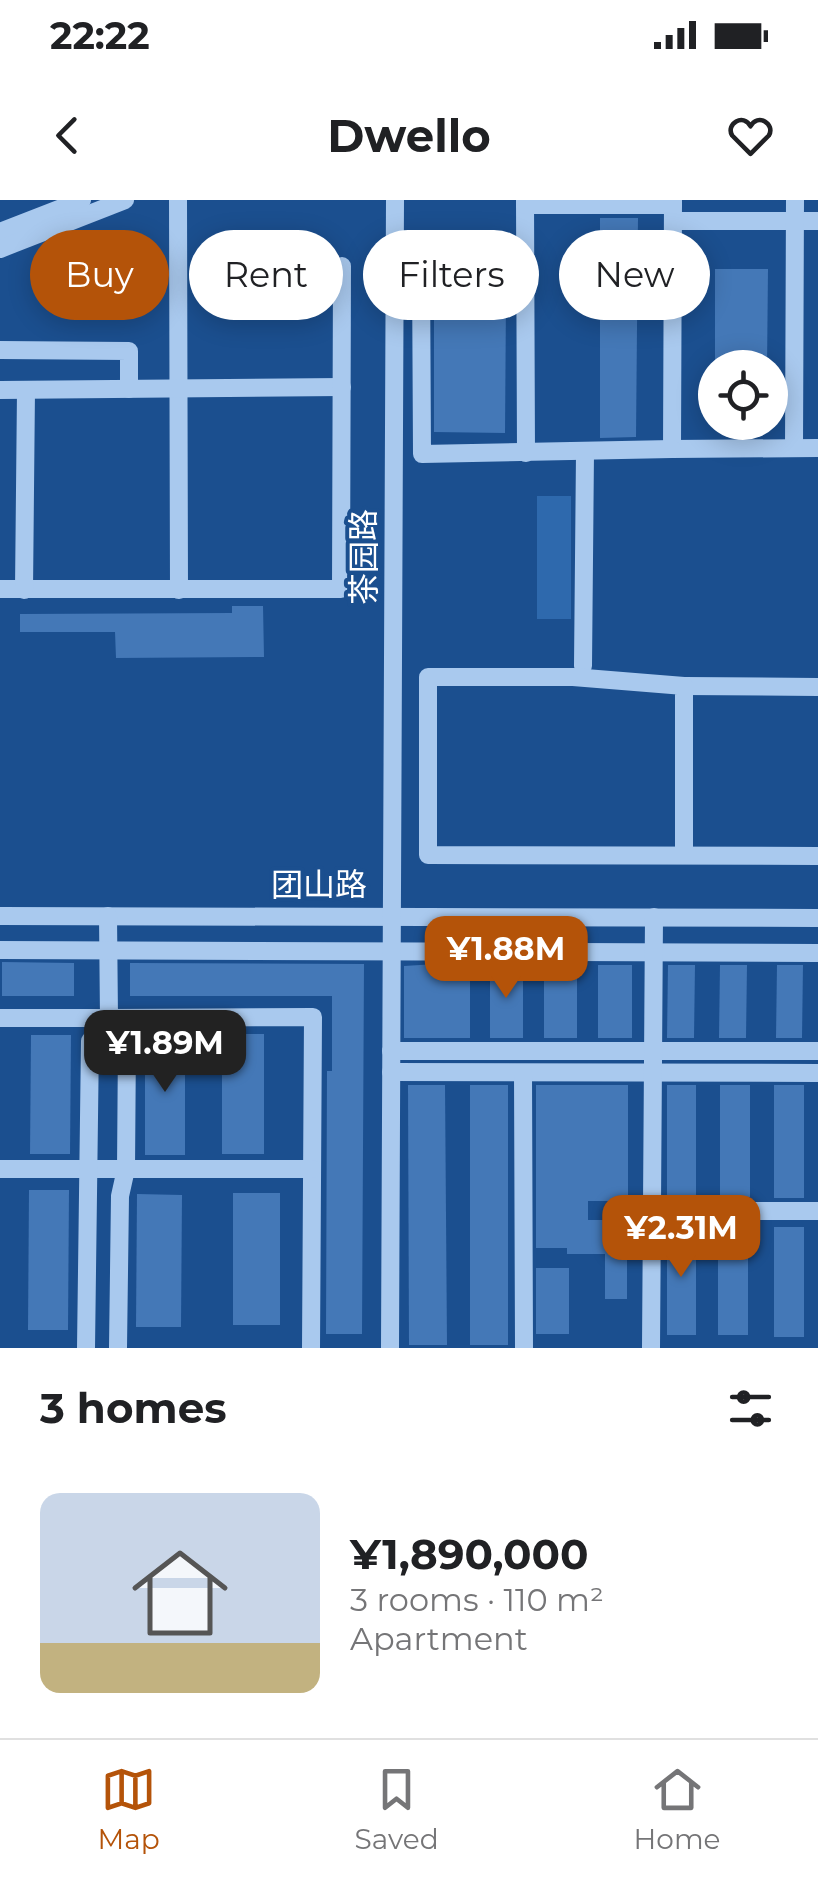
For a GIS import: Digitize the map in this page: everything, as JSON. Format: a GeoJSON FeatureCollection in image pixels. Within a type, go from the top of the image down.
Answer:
{"type":"FeatureCollection","features":[{"type":"Feature","properties":{"kind":"street"},"geometry":{"type":"LineString","coordinates":[[0,232],[82,200]]}},
{"type":"Feature","properties":{"kind":"street"},"geometry":{"type":"LineString","coordinates":[[0,249],[125,200]]}},
{"type":"Feature","properties":{"kind":"street"},"geometry":{"type":"LineString","coordinates":[[178,200],[179,590]]}},
{"type":"Feature","properties":{"kind":"street","name":"茶园路"},"geometry":{"type":"LineString","coordinates":[[395,200],[395,230]]}},
{"type":"Feature","properties":{"kind":"street"},"geometry":{"type":"LineString","coordinates":[[794,448],[795,200]]}},
{"type":"Feature","properties":{"kind":"street"},"geometry":{"type":"LineString","coordinates":[[525,230],[525,202],[818,221]]}},
{"type":"Feature","properties":{"kind":"street"},"geometry":{"type":"LineString","coordinates":[[672,449],[673,209]]}},
{"type":"Feature","properties":{"kind":"street"},"geometry":{"type":"LineString","coordinates":[[0,590],[341,589],[342,320]]}},
{"type":"Feature","properties":{"kind":"street","name":"茶园路"},"geometry":{"type":"LineString","coordinates":[[390,1348],[395,320]]}},
{"type":"Feature","properties":{"kind":"street"},"geometry":{"type":"LineString","coordinates":[[422,320],[422,454],[818,448]]}},
{"type":"Feature","properties":{"kind":"street"},"geometry":{"type":"LineString","coordinates":[[525,320],[526,453]]}},
{"type":"Feature","properties":{"kind":"street"},"geometry":{"type":"LineString","coordinates":[[0,350],[129,351],[129,389]]}},
{"type":"Feature","properties":{"kind":"street"},"geometry":{"type":"LineString","coordinates":[[0,390],[342,387]]}},
{"type":"Feature","properties":{"kind":"street"},"geometry":{"type":"LineString","coordinates":[[24,590],[26,390]]}},
{"type":"Feature","properties":{"kind":"street"},"geometry":{"type":"LineString","coordinates":[[583,666],[585,452]]}},
{"type":"Feature","properties":{"kind":"street"},"geometry":{"type":"LineString","coordinates":[[818,688],[684,686],[573,676],[428,677],[428,855],[818,856]]}},
{"type":"Feature","properties":{"kind":"street"},"geometry":{"type":"LineString","coordinates":[[684,686],[684,855]]}},
{"type":"Feature","properties":{"kind":"street","name":"团山路"},"geometry":{"type":"LineString","coordinates":[[0,916],[818,918]]}},
{"type":"Feature","properties":{"kind":"street"},"geometry":{"type":"LineString","coordinates":[[108,916],[109,1018],[127,1040],[118,1348]]}},
{"type":"Feature","properties":{"kind":"street"},"geometry":{"type":"LineString","coordinates":[[651,1348],[654,916]]}},
{"type":"Feature","properties":{"kind":"street"},"geometry":{"type":"LineString","coordinates":[[0,950],[818,952]]}},
{"type":"Feature","properties":{"kind":"street"},"geometry":{"type":"LineString","coordinates":[[0,1018],[313,1018],[312,1348]]}},
{"type":"Feature","properties":{"kind":"street"},"geometry":{"type":"LineString","coordinates":[[86,1348],[90,1041],[109,1018]]}},
{"type":"Feature","properties":{"kind":"street"},"geometry":{"type":"LineString","coordinates":[[392,1050],[818,1051]]}},
{"type":"Feature","properties":{"kind":"street"},"geometry":{"type":"LineString","coordinates":[[392,1072],[818,1073]]}},
{"type":"Feature","properties":{"kind":"street"},"geometry":{"type":"LineString","coordinates":[[523,1072],[524,1348]]}},
{"type":"Feature","properties":{"kind":"street"},"geometry":{"type":"LineString","coordinates":[[0,1169],[312,1169]]}},
{"type":"Feature","properties":{"kind":"street"},"geometry":{"type":"LineString","coordinates":[[652,1211],[818,1211]]}},
{"type":"Feature","properties":{"kind":"shaded area"},"geometry":{"type":"Polygon","coordinates":[[[537,496],[571,496],[571,619],[537,619],[537,496]]]}},
{"type":"Feature","properties":{"kind":"building"},"geometry":{"type":"Polygon","coordinates":[[[600,218],[638,218],[638,230],[600,230],[600,218]]]}},
{"type":"Feature","properties":{"kind":"building"},"geometry":{"type":"Polygon","coordinates":[[[715,269],[768,269],[767,350],[715,350],[715,269]]]}},
{"type":"Feature","properties":{"kind":"building"},"geometry":{"type":"Polygon","coordinates":[[[434,320],[506,320],[505,433],[434,432],[434,320]]]}},
{"type":"Feature","properties":{"kind":"building"},"geometry":{"type":"Polygon","coordinates":[[[600,320],[637,320],[636,437],[600,438],[600,320]]]}},
{"type":"Feature","properties":{"kind":"building"},"geometry":{"type":"Polygon","coordinates":[[[232,606],[263,606],[264,657],[116,658],[115,632],[20,632],[20,614],[232,613],[232,606]]]}},
{"type":"Feature","properties":{"kind":"building"},"geometry":{"type":"Polygon","coordinates":[[[2,962],[74,963],[74,996],[2,996],[2,962]]]}},
{"type":"Feature","properties":{"kind":"building"},"geometry":{"type":"Polygon","coordinates":[[[130,963],[364,964],[362,1334],[326,1334],[327,1071],[332,1071],[332,996],[130,996],[130,963]]]}},
{"type":"Feature","properties":{"kind":"building"},"geometry":{"type":"Polygon","coordinates":[[[470,964],[470,1038],[404,1038],[404,966],[470,964]]]}},
{"type":"Feature","properties":{"kind":"building"},"geometry":{"type":"Polygon","coordinates":[[[490,964],[523,964],[523,1038],[490,1038],[490,964]]]}},
{"type":"Feature","properties":{"kind":"building"},"geometry":{"type":"Polygon","coordinates":[[[544,964],[577,965],[577,1038],[544,1038],[544,964]]]}},
{"type":"Feature","properties":{"kind":"building"},"geometry":{"type":"Polygon","coordinates":[[[598,965],[632,965],[632,1038],[598,1038],[598,965]]]}},
{"type":"Feature","properties":{"kind":"building"},"geometry":{"type":"Polygon","coordinates":[[[668,965],[695,965],[694,1038],[667,1038],[668,965]]]}},
{"type":"Feature","properties":{"kind":"building"},"geometry":{"type":"Polygon","coordinates":[[[720,965],[747,965],[746,1038],[719,1038],[720,965]]]}},
{"type":"Feature","properties":{"kind":"building"},"geometry":{"type":"Polygon","coordinates":[[[777,965],[803,965],[802,1038],[776,1038],[777,965]]]}},
{"type":"Feature","properties":{"kind":"building"},"geometry":{"type":"Polygon","coordinates":[[[222,1034],[264,1034],[264,1154],[222,1154],[222,1034]]]}},
{"type":"Feature","properties":{"kind":"building"},"geometry":{"type":"Polygon","coordinates":[[[31,1035],[71,1035],[70,1154],[30,1154],[31,1035]]]}},
{"type":"Feature","properties":{"kind":"building"},"geometry":{"type":"Polygon","coordinates":[[[145,1035],[185,1035],[185,1155],[145,1155],[145,1035]]]}},
{"type":"Feature","properties":{"kind":"building"},"geometry":{"type":"Polygon","coordinates":[[[408,1085],[445,1085],[447,1345],[409,1345],[408,1085]]]}},
{"type":"Feature","properties":{"kind":"building"},"geometry":{"type":"Polygon","coordinates":[[[470,1085],[508,1085],[508,1345],[470,1345],[470,1085]]]}},
{"type":"Feature","properties":{"kind":"building"},"geometry":{"type":"Polygon","coordinates":[[[536,1085],[628,1085],[628,1201],[588,1201],[588,1220],[627,1220],[627,1299],[605,1299],[605,1254],[567,1254],[567,1248],[536,1248],[536,1085]]]}},
{"type":"Feature","properties":{"kind":"building"},"geometry":{"type":"Polygon","coordinates":[[[667,1085],[696,1085],[696,1196],[667,1196],[667,1085]]]}},
{"type":"Feature","properties":{"kind":"building"},"geometry":{"type":"Polygon","coordinates":[[[720,1085],[750,1085],[750,1197],[720,1197],[720,1085]]]}},
{"type":"Feature","properties":{"kind":"building"},"geometry":{"type":"Polygon","coordinates":[[[774,1085],[804,1085],[804,1198],[774,1198],[774,1085]]]}},
{"type":"Feature","properties":{"kind":"building"},"geometry":{"type":"Polygon","coordinates":[[[29,1190],[69,1190],[68,1330],[28,1330],[29,1190]]]}},
{"type":"Feature","properties":{"kind":"building"},"geometry":{"type":"Polygon","coordinates":[[[233,1193],[280,1193],[280,1325],[233,1325],[233,1193]]]}},
{"type":"Feature","properties":{"kind":"building"},"geometry":{"type":"Polygon","coordinates":[[[137,1194],[182,1195],[181,1327],[136,1327],[137,1194]]]}},
{"type":"Feature","properties":{"kind":"building"},"geometry":{"type":"Polygon","coordinates":[[[718,1224],[748,1224],[748,1335],[718,1335],[718,1224]]]}},
{"type":"Feature","properties":{"kind":"building"},"geometry":{"type":"Polygon","coordinates":[[[667,1226],[696,1226],[696,1335],[667,1335],[667,1226]]]}},
{"type":"Feature","properties":{"kind":"building"},"geometry":{"type":"Polygon","coordinates":[[[774,1227],[804,1227],[804,1337],[774,1337],[774,1227]]]}},
{"type":"Feature","properties":{"kind":"building"},"geometry":{"type":"Polygon","coordinates":[[[536,1268],[569,1268],[569,1334],[536,1334],[536,1268]]]}}]}
